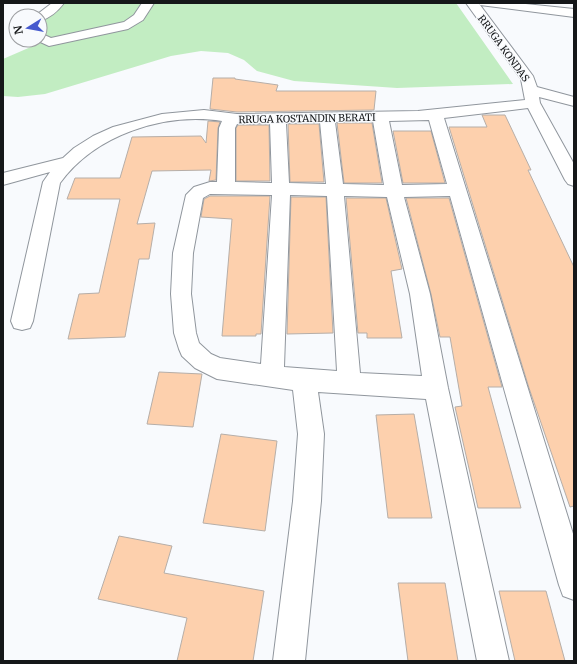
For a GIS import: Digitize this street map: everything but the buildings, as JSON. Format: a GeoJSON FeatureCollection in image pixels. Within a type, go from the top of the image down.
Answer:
{"type":"FeatureCollection","features":[{"type":"Feature","properties":{"kind":"street"},"geometry":{"type":"LineString","coordinates":[[48,12],[58,3]]}},
{"type":"Feature","properties":{"kind":"street"},"geometry":{"type":"LineString","coordinates":[[48,41],[124,26],[134,22],[148,3]]}},
{"type":"Feature","properties":{"kind":"street","name":"RRUGA KONDAS"},"geometry":{"type":"LineString","coordinates":[[472,3],[528,79],[532,96],[574,180]]}},
{"type":"Feature","properties":{"kind":"street"},"geometry":{"type":"LineString","coordinates":[[484,3],[538,6],[574,12]]}},
{"type":"Feature","properties":{"kind":"street"},"geometry":{"type":"LineString","coordinates":[[532,96],[574,102]]}},
{"type":"Feature","properties":{"kind":"street","name":"RRUGA KOSTANDIN BERATI"},"geometry":{"type":"LineString","coordinates":[[22,321],[52,182],[58,172],[68,162],[101,138],[122,130],[173,117],[204,115],[231,119],[278,119],[435,114],[532,96]]}},
{"type":"Feature","properties":{"kind":"street"},"geometry":{"type":"LineString","coordinates":[[435,114],[456,190],[574,585]]}},
{"type":"Feature","properties":{"kind":"street"},"geometry":{"type":"LineString","coordinates":[[380,116],[394,191],[420,294],[436,388],[493,661]]}},
{"type":"Feature","properties":{"kind":"street"},"geometry":{"type":"LineString","coordinates":[[327,118],[335,190],[349,383]]}},
{"type":"Feature","properties":{"kind":"street"},"geometry":{"type":"LineString","coordinates":[[226,188],[227,128],[231,119]]}},
{"type":"Feature","properties":{"kind":"street"},"geometry":{"type":"LineString","coordinates":[[272,376],[281,189],[278,119]]}},
{"type":"Feature","properties":{"kind":"street"},"geometry":{"type":"LineString","coordinates":[[3,179],[68,162]]}},
{"type":"Feature","properties":{"kind":"street"},"geometry":{"type":"LineString","coordinates":[[436,388],[304,380],[244,373],[223,369],[203,361],[190,349],[185,333],[181,294],[183,253],[195,195],[200,191],[210,188],[394,191],[456,190]]}},
{"type":"Feature","properties":{"kind":"street"},"geometry":{"type":"LineString","coordinates":[[289,661],[307,501],[311,442],[304,380]]}},
{"type":"Feature","properties":{"kind":"green space"},"geometry":{"type":"Polygon","coordinates":[[[63,3],[456,3],[513,84],[397,88],[294,81],[257,71],[244,60],[228,53],[201,51],[171,56],[45,94],[18,97],[3,96],[3,59],[28,48],[48,48],[48,13],[63,3]]]}}]}
